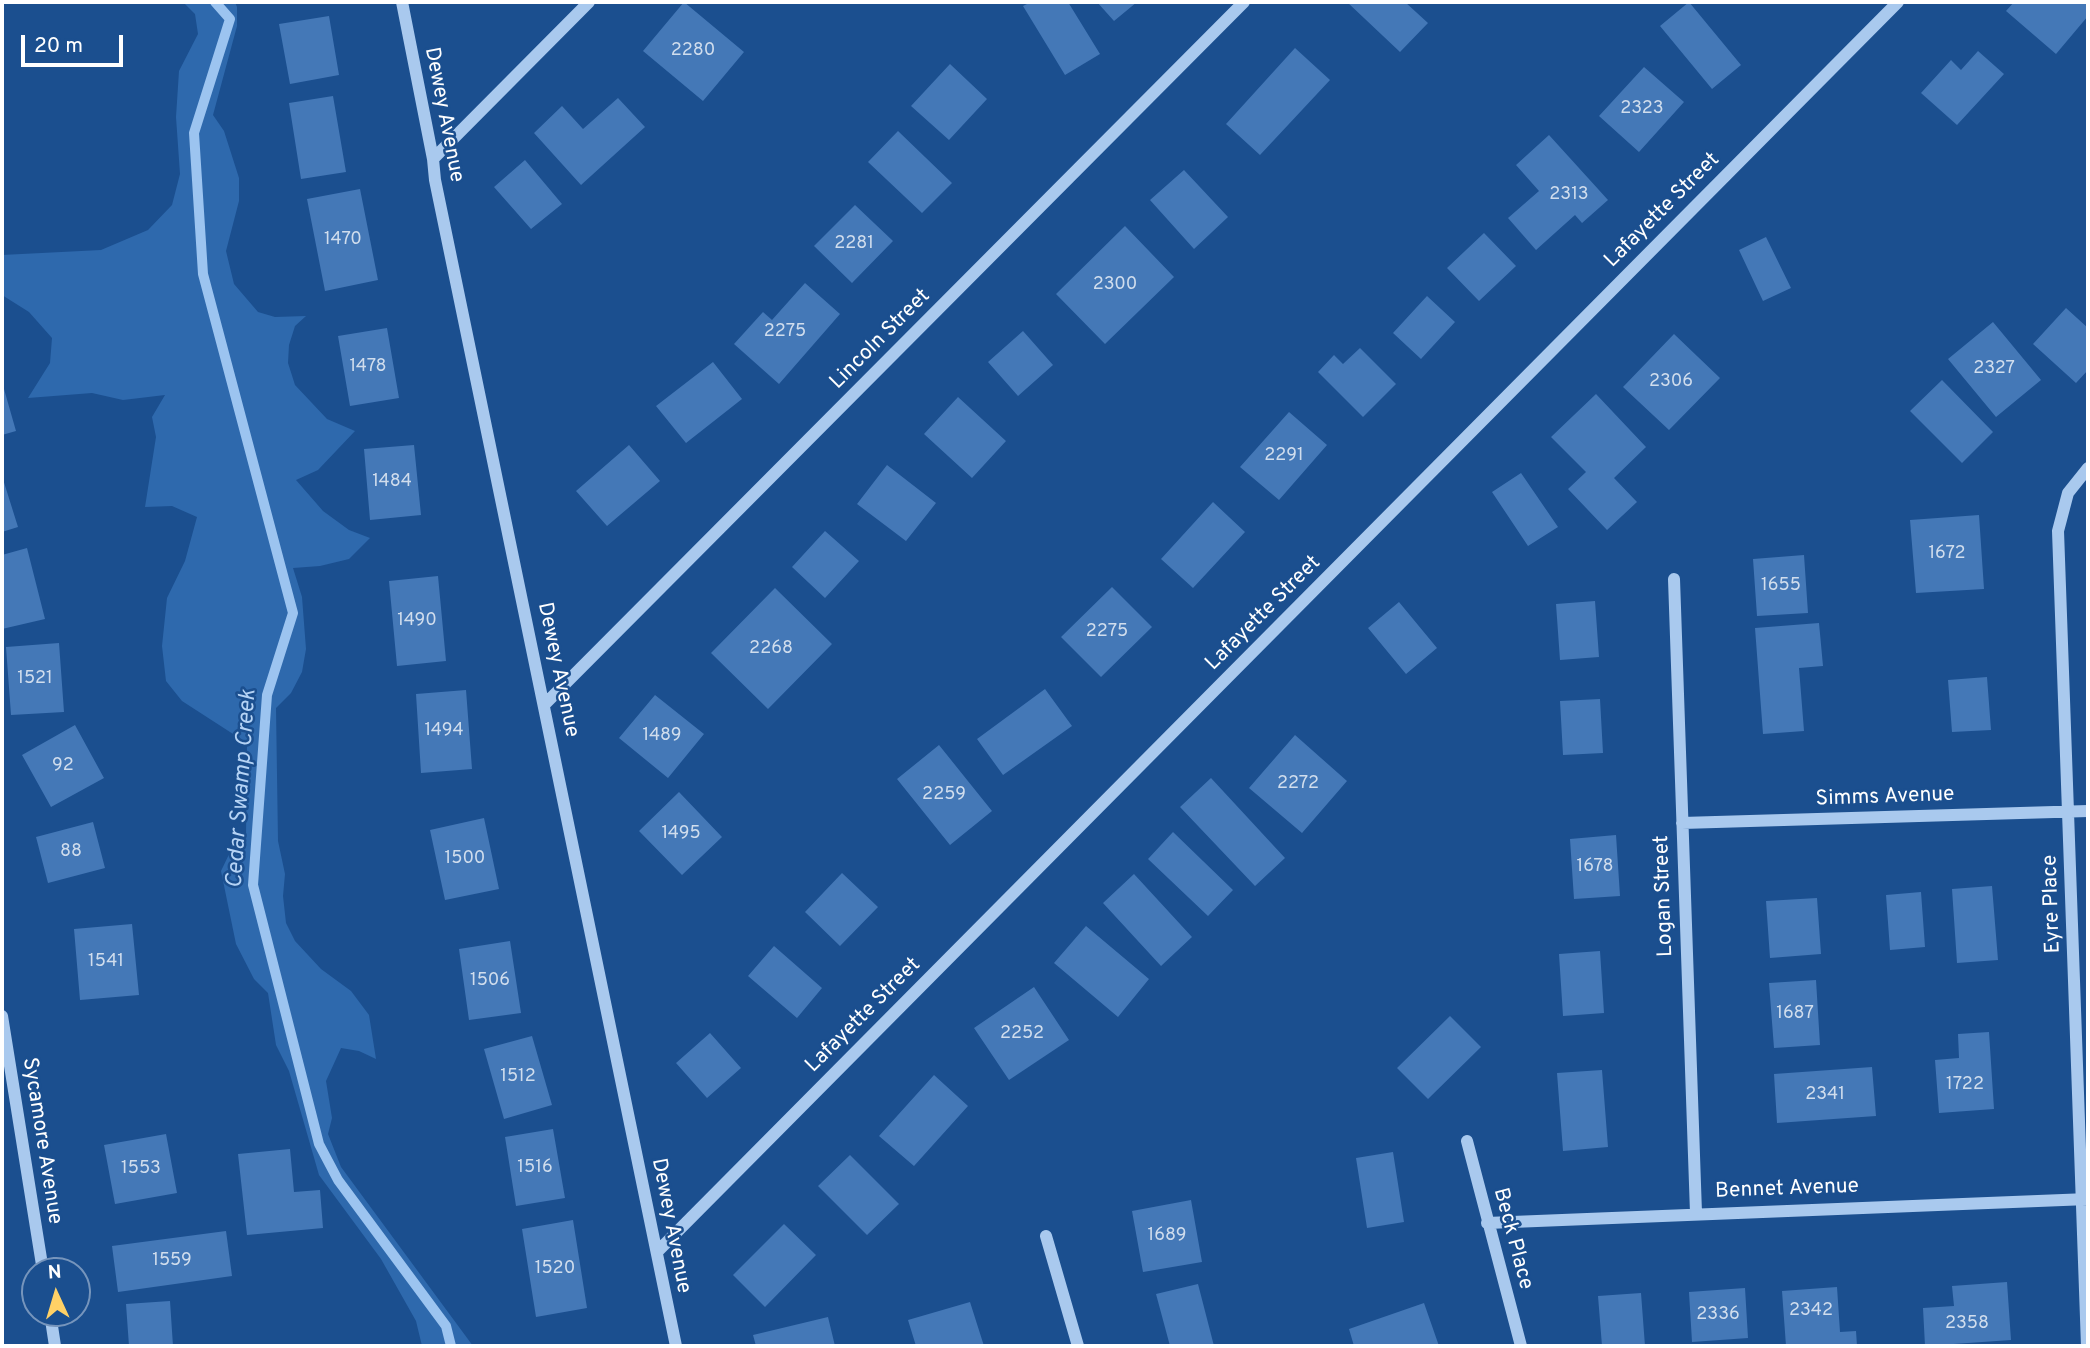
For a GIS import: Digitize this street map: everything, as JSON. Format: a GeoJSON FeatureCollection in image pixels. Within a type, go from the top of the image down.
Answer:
{"type":"FeatureCollection","features":[{"type":"Feature","properties":{"kind":"street","name":"Dewey Avenue"},"geometry":{"type":"LineString","coordinates":[[402,2],[435,180],[676,1346]]}},
{"type":"Feature","properties":{"kind":"street"},"geometry":{"type":"LineString","coordinates":[[433,159],[589,2]]}},
{"type":"Feature","properties":{"kind":"street","name":"Lincoln Street"},"geometry":{"type":"LineString","coordinates":[[544,705],[1244,2]]}},
{"type":"Feature","properties":{"kind":"street","name":"Lafayette Street"},"geometry":{"type":"LineString","coordinates":[[657,1252],[1898,2]]}},
{"type":"Feature","properties":{"kind":"street","name":"Eyre Place"},"geometry":{"type":"LineString","coordinates":[[2087,1346],[2085,1199],[2058,531],[2068,493],[2088,468]]}},
{"type":"Feature","properties":{"kind":"street","name":"Logan Street"},"geometry":{"type":"LineString","coordinates":[[1674,579],[1696,1213]]}},
{"type":"Feature","properties":{"kind":"street","name":"Simms Avenue"},"geometry":{"type":"LineString","coordinates":[[1682,823],[2088,811]]}},
{"type":"Feature","properties":{"kind":"street","name":"Sycamore Avenue"},"geometry":{"type":"LineString","coordinates":[[2,1017],[41,1257]]}},
{"type":"Feature","properties":{"kind":"street","name":"Beck Place"},"geometry":{"type":"LineString","coordinates":[[1467,1141],[1521,1346]]}},
{"type":"Feature","properties":{"kind":"street","name":"Bennet Avenue"},"geometry":{"type":"LineString","coordinates":[[1487,1223],[2085,1199]]}},
{"type":"Feature","properties":{"kind":"street"},"geometry":{"type":"LineString","coordinates":[[1046,1237],[1077,1346]]}},
{"type":"Feature","properties":{"kind":"street"},"geometry":{"type":"LineString","coordinates":[[52,1327],[55,1346]]}},
{"type":"Feature","properties":{"kind":"shaded area"},"geometry":{"type":"Polygon","coordinates":[[[183,2],[235,2],[237,7],[237,26],[213,115],[224,131],[239,178],[239,201],[226,251],[234,284],[258,312],[275,317],[306,316],[295,326],[289,345],[288,363],[295,385],[327,419],[355,431],[318,470],[296,480],[323,511],[349,530],[370,538],[349,559],[320,566],[293,568],[302,597],[306,649],[302,672],[291,693],[276,708],[278,841],[285,874],[283,896],[286,923],[295,941],[321,969],[351,991],[369,1015],[376,1059],[359,1051],[341,1048],[326,1081],[332,1118],[328,1134],[341,1167],[473,1346],[422,1346],[416,1321],[381,1259],[319,1175],[289,1071],[276,1045],[268,993],[254,979],[236,944],[221,871],[234,844],[246,837],[247,743],[182,701],[166,681],[162,646],[167,598],[185,561],[197,517],[172,506],[145,507],[156,437],[152,417],[165,395],[123,400],[92,393],[28,398],[50,363],[52,338],[29,312],[2,295],[2,255],[101,250],[148,230],[172,205],[180,174],[176,117],[179,71],[198,34],[195,14],[183,2]]]}},
{"type":"Feature","properties":{"kind":"building"},"geometry":{"type":"Polygon","coordinates":[[[684,2],[744,52],[703,101],[643,51],[684,2]]]}},
{"type":"Feature","properties":{"kind":"building"},"geometry":{"type":"Polygon","coordinates":[[[1031,2],[1068,2],[1100,54],[1065,75],[1023,6],[1031,2]]]}},
{"type":"Feature","properties":{"kind":"building"},"geometry":{"type":"Polygon","coordinates":[[[1097,2],[1137,2],[1114,21],[1097,2]]]}},
{"type":"Feature","properties":{"kind":"building"},"geometry":{"type":"Polygon","coordinates":[[[1347,2],[1405,2],[1428,23],[1400,52],[1347,2]]]}},
{"type":"Feature","properties":{"kind":"building"},"geometry":{"type":"Polygon","coordinates":[[[1689,2],[1741,65],[1712,89],[1660,26],[1689,2]]]}},
{"type":"Feature","properties":{"kind":"building"},"geometry":{"type":"Polygon","coordinates":[[[2014,2],[2088,2],[2088,16],[2056,54],[2006,11],[2014,2]]]}},
{"type":"Feature","properties":{"kind":"building"},"geometry":{"type":"Polygon","coordinates":[[[329,16],[339,75],[290,84],[279,24],[329,16]]]}},
{"type":"Feature","properties":{"kind":"building"},"geometry":{"type":"Polygon","coordinates":[[[1295,48],[1330,80],[1260,155],[1226,124],[1295,48]]]}},
{"type":"Feature","properties":{"kind":"building"},"geometry":{"type":"Polygon","coordinates":[[[1978,51],[2004,74],[1957,125],[1921,93],[1951,60],[1961,70],[1978,51]]]}},
{"type":"Feature","properties":{"kind":"building"},"geometry":{"type":"Polygon","coordinates":[[[950,64],[987,99],[949,140],[911,106],[950,64]]]}},
{"type":"Feature","properties":{"kind":"building"},"geometry":{"type":"Polygon","coordinates":[[[1644,67],[1684,102],[1639,152],[1599,116],[1644,67]]]}},
{"type":"Feature","properties":{"kind":"building"},"geometry":{"type":"Polygon","coordinates":[[[333,96],[346,172],[301,179],[289,103],[333,96]]]}},
{"type":"Feature","properties":{"kind":"building"},"geometry":{"type":"Polygon","coordinates":[[[618,98],[645,127],[581,185],[534,133],[562,106],[583,129],[618,98]]]}},
{"type":"Feature","properties":{"kind":"building"},"geometry":{"type":"Polygon","coordinates":[[[898,131],[952,183],[922,213],[868,162],[898,131]]]}},
{"type":"Feature","properties":{"kind":"building"},"geometry":{"type":"Polygon","coordinates":[[[1549,135],[1608,200],[1582,223],[1575,215],[1536,250],[1508,218],[1539,191],[1516,165],[1549,135]]]}},
{"type":"Feature","properties":{"kind":"building"},"geometry":{"type":"Polygon","coordinates":[[[525,160],[562,204],[531,229],[494,187],[525,160]]]}},
{"type":"Feature","properties":{"kind":"building"},"geometry":{"type":"Polygon","coordinates":[[[1184,170],[1228,217],[1194,249],[1150,200],[1184,170]]]}},
{"type":"Feature","properties":{"kind":"building"},"geometry":{"type":"Polygon","coordinates":[[[360,189],[378,280],[325,291],[307,199],[360,189]]]}},
{"type":"Feature","properties":{"kind":"building"},"geometry":{"type":"Polygon","coordinates":[[[855,205],[893,241],[852,283],[814,246],[855,205]]]}},
{"type":"Feature","properties":{"kind":"building"},"geometry":{"type":"Polygon","coordinates":[[[1125,226],[1174,277],[1105,344],[1056,294],[1125,226]]]}},
{"type":"Feature","properties":{"kind":"building"},"geometry":{"type":"Polygon","coordinates":[[[1484,233],[1516,266],[1479,301],[1447,268],[1484,233]]]}},
{"type":"Feature","properties":{"kind":"building"},"geometry":{"type":"Polygon","coordinates":[[[1766,237],[1791,288],[1763,301],[1739,250],[1766,237]]]}},
{"type":"Feature","properties":{"kind":"building"},"geometry":{"type":"Polygon","coordinates":[[[805,283],[840,314],[779,384],[734,344],[763,312],[772,320],[805,283]]]}},
{"type":"Feature","properties":{"kind":"building"},"geometry":{"type":"Polygon","coordinates":[[[1427,296],[1455,322],[1421,359],[1393,333],[1427,296]]]}},
{"type":"Feature","properties":{"kind":"building"},"geometry":{"type":"Polygon","coordinates":[[[2066,308],[2088,328],[2088,370],[2076,383],[2033,344],[2066,308]]]}},
{"type":"Feature","properties":{"kind":"building"},"geometry":{"type":"Polygon","coordinates":[[[1993,322],[2041,380],[1996,417],[1948,359],[1993,322]]]}},
{"type":"Feature","properties":{"kind":"building"},"geometry":{"type":"Polygon","coordinates":[[[387,328],[399,398],[350,406],[338,336],[387,328]]]}},
{"type":"Feature","properties":{"kind":"building"},"geometry":{"type":"Polygon","coordinates":[[[1023,331],[1053,365],[1018,396],[988,362],[1023,331]]]}},
{"type":"Feature","properties":{"kind":"building"},"geometry":{"type":"Polygon","coordinates":[[[1674,334],[1720,378],[1669,430],[1623,387],[1674,334]]]}},
{"type":"Feature","properties":{"kind":"building"},"geometry":{"type":"Polygon","coordinates":[[[1360,348],[1396,384],[1363,417],[1318,372],[1334,355],[1343,364],[1360,348]]]}},
{"type":"Feature","properties":{"kind":"building"},"geometry":{"type":"Polygon","coordinates":[[[713,362],[742,399],[686,443],[656,406],[713,362]]]}},
{"type":"Feature","properties":{"kind":"building"},"geometry":{"type":"Polygon","coordinates":[[[1942,380],[1993,432],[1962,463],[1910,411],[1942,380]]]}},
{"type":"Feature","properties":{"kind":"building"},"geometry":{"type":"Polygon","coordinates":[[[2,382],[16,431],[2,435],[2,382]]]}},
{"type":"Feature","properties":{"kind":"building"},"geometry":{"type":"Polygon","coordinates":[[[1596,394],[1646,447],[1614,478],[1637,502],[1607,530],[1568,489],[1586,472],[1551,437],[1596,394]]]}},
{"type":"Feature","properties":{"kind":"building"},"geometry":{"type":"Polygon","coordinates":[[[958,397],[1006,441],[972,478],[924,434],[958,397]]]}},
{"type":"Feature","properties":{"kind":"building"},"geometry":{"type":"Polygon","coordinates":[[[1289,412],[1327,445],[1279,500],[1240,467],[1289,412]]]}},
{"type":"Feature","properties":{"kind":"building"},"geometry":{"type":"Polygon","coordinates":[[[414,445],[421,515],[370,520],[364,449],[414,445]]]}},
{"type":"Feature","properties":{"kind":"building"},"geometry":{"type":"Polygon","coordinates":[[[629,445],[660,481],[607,526],[576,491],[629,445]]]}},
{"type":"Feature","properties":{"kind":"building"},"geometry":{"type":"Polygon","coordinates":[[[887,465],[936,503],[906,541],[857,504],[887,465]]]}},
{"type":"Feature","properties":{"kind":"building"},"geometry":{"type":"Polygon","coordinates":[[[1521,473],[1558,527],[1528,546],[1492,492],[1521,473]]]}},
{"type":"Feature","properties":{"kind":"building"},"geometry":{"type":"Polygon","coordinates":[[[2,476],[18,527],[2,532],[2,476]]]}},
{"type":"Feature","properties":{"kind":"building"},"geometry":{"type":"Polygon","coordinates":[[[1213,502],[1245,532],[1193,588],[1161,559],[1213,502]]]}},
{"type":"Feature","properties":{"kind":"building"},"geometry":{"type":"Polygon","coordinates":[[[1979,515],[1984,589],[1916,593],[1910,520],[1979,515]]]}},
{"type":"Feature","properties":{"kind":"building"},"geometry":{"type":"Polygon","coordinates":[[[825,531],[859,561],[825,598],[792,567],[825,531]]]}},
{"type":"Feature","properties":{"kind":"building"},"geometry":{"type":"Polygon","coordinates":[[[27,548],[45,619],[2,629],[2,555],[27,548]]]}},
{"type":"Feature","properties":{"kind":"building"},"geometry":{"type":"Polygon","coordinates":[[[1804,555],[1808,613],[1757,616],[1753,559],[1804,555]]]}},
{"type":"Feature","properties":{"kind":"building"},"geometry":{"type":"Polygon","coordinates":[[[438,576],[446,661],[397,666],[389,581],[438,576]]]}},
{"type":"Feature","properties":{"kind":"building"},"geometry":{"type":"Polygon","coordinates":[[[1112,587],[1152,627],[1101,677],[1061,637],[1112,587]]]}},
{"type":"Feature","properties":{"kind":"building"},"geometry":{"type":"Polygon","coordinates":[[[775,588],[832,644],[768,709],[711,653],[775,588]]]}},
{"type":"Feature","properties":{"kind":"building"},"geometry":{"type":"Polygon","coordinates":[[[1595,601],[1599,657],[1560,660],[1556,604],[1595,601]]]}},
{"type":"Feature","properties":{"kind":"building"},"geometry":{"type":"Polygon","coordinates":[[[1399,602],[1437,648],[1406,674],[1368,628],[1399,602]]]}},
{"type":"Feature","properties":{"kind":"building"},"geometry":{"type":"Polygon","coordinates":[[[1819,623],[1823,666],[1799,668],[1804,731],[1763,734],[1755,628],[1819,623]]]}},
{"type":"Feature","properties":{"kind":"building"},"geometry":{"type":"Polygon","coordinates":[[[59,643],[64,712],[11,715],[6,647],[59,643]]]}},
{"type":"Feature","properties":{"kind":"building"},"geometry":{"type":"Polygon","coordinates":[[[1987,677],[1991,730],[1952,732],[1948,680],[1987,677]]]}},
{"type":"Feature","properties":{"kind":"building"},"geometry":{"type":"Polygon","coordinates":[[[1045,689],[1072,726],[1003,775],[977,739],[1045,689]]]}},
{"type":"Feature","properties":{"kind":"building"},"geometry":{"type":"Polygon","coordinates":[[[466,690],[472,769],[421,773],[416,694],[466,690]]]}},
{"type":"Feature","properties":{"kind":"building"},"geometry":{"type":"Polygon","coordinates":[[[655,695],[704,734],[668,778],[619,738],[655,695]]]}},
{"type":"Feature","properties":{"kind":"building"},"geometry":{"type":"Polygon","coordinates":[[[1600,699],[1603,753],[1563,755],[1560,701],[1600,699]]]}},
{"type":"Feature","properties":{"kind":"building"},"geometry":{"type":"Polygon","coordinates":[[[75,725],[104,778],[51,807],[22,755],[75,725]]]}},
{"type":"Feature","properties":{"kind":"building"},"geometry":{"type":"Polygon","coordinates":[[[1295,735],[1347,781],[1302,833],[1249,788],[1295,735]]]}},
{"type":"Feature","properties":{"kind":"building"},"geometry":{"type":"Polygon","coordinates":[[[939,745],[992,811],[950,845],[897,779],[939,745]]]}},
{"type":"Feature","properties":{"kind":"building"},"geometry":{"type":"Polygon","coordinates":[[[1211,778],[1285,858],[1255,886],[1180,807],[1211,778]]]}},
{"type":"Feature","properties":{"kind":"building"},"geometry":{"type":"Polygon","coordinates":[[[679,792],[722,837],[682,875],[639,831],[679,792]]]}},
{"type":"Feature","properties":{"kind":"building"},"geometry":{"type":"Polygon","coordinates":[[[484,818],[499,889],[445,900],[430,830],[484,818]]]}},
{"type":"Feature","properties":{"kind":"building"},"geometry":{"type":"Polygon","coordinates":[[[93,822],[105,868],[48,883],[36,837],[93,822]]]}},
{"type":"Feature","properties":{"kind":"building"},"geometry":{"type":"Polygon","coordinates":[[[1173,832],[1233,890],[1208,916],[1148,859],[1173,832]]]}},
{"type":"Feature","properties":{"kind":"building"},"geometry":{"type":"Polygon","coordinates":[[[1616,835],[1620,896],[1574,899],[1570,839],[1616,835]]]}},
{"type":"Feature","properties":{"kind":"building"},"geometry":{"type":"Polygon","coordinates":[[[842,873],[878,907],[840,946],[805,912],[842,873]]]}},
{"type":"Feature","properties":{"kind":"building"},"geometry":{"type":"Polygon","coordinates":[[[1134,874],[1192,937],[1161,966],[1103,903],[1134,874]]]}},
{"type":"Feature","properties":{"kind":"building"},"geometry":{"type":"Polygon","coordinates":[[[1992,886],[1998,960],[1957,963],[1952,889],[1992,886]]]}},
{"type":"Feature","properties":{"kind":"building"},"geometry":{"type":"Polygon","coordinates":[[[1921,892],[1925,947],[1890,950],[1886,895],[1921,892]]]}},
{"type":"Feature","properties":{"kind":"building"},"geometry":{"type":"Polygon","coordinates":[[[1817,898],[1821,954],[1770,958],[1766,901],[1817,898]]]}},
{"type":"Feature","properties":{"kind":"building"},"geometry":{"type":"Polygon","coordinates":[[[132,924],[139,995],[80,1000],[74,929],[132,924]]]}},
{"type":"Feature","properties":{"kind":"building"},"geometry":{"type":"Polygon","coordinates":[[[1086,926],[1149,979],[1118,1017],[1054,963],[1086,926]]]}},
{"type":"Feature","properties":{"kind":"building"},"geometry":{"type":"Polygon","coordinates":[[[510,941],[521,1013],[469,1020],[459,949],[510,941]]]}},
{"type":"Feature","properties":{"kind":"building"},"geometry":{"type":"Polygon","coordinates":[[[774,946],[822,988],[797,1018],[748,976],[774,946]]]}},
{"type":"Feature","properties":{"kind":"building"},"geometry":{"type":"Polygon","coordinates":[[[1600,951],[1604,1013],[1563,1016],[1559,954],[1600,951]]]}},
{"type":"Feature","properties":{"kind":"building"},"geometry":{"type":"Polygon","coordinates":[[[1816,980],[1820,1045],[1774,1048],[1769,983],[1816,980]]]}},
{"type":"Feature","properties":{"kind":"building"},"geometry":{"type":"Polygon","coordinates":[[[1034,987],[1069,1040],[1009,1080],[974,1028],[1034,987]]]}},
{"type":"Feature","properties":{"kind":"building"},"geometry":{"type":"Polygon","coordinates":[[[1450,1016],[1481,1047],[1428,1099],[1397,1068],[1450,1016]]]}},
{"type":"Feature","properties":{"kind":"building"},"geometry":{"type":"Polygon","coordinates":[[[1989,1032],[1994,1109],[1939,1113],[1935,1060],[1959,1058],[1958,1034],[1989,1032]]]}},
{"type":"Feature","properties":{"kind":"building"},"geometry":{"type":"Polygon","coordinates":[[[710,1033],[741,1068],[707,1098],[676,1063],[710,1033]]]}},
{"type":"Feature","properties":{"kind":"building"},"geometry":{"type":"Polygon","coordinates":[[[532,1036],[552,1105],[504,1119],[484,1049],[532,1036]]]}},
{"type":"Feature","properties":{"kind":"building"},"geometry":{"type":"Polygon","coordinates":[[[1872,1067],[1876,1116],[1777,1123],[1774,1074],[1872,1067]]]}},
{"type":"Feature","properties":{"kind":"building"},"geometry":{"type":"Polygon","coordinates":[[[1602,1070],[1608,1147],[1563,1151],[1557,1073],[1602,1070]]]}},
{"type":"Feature","properties":{"kind":"building"},"geometry":{"type":"Polygon","coordinates":[[[934,1075],[968,1106],[914,1166],[879,1136],[934,1075]]]}},
{"type":"Feature","properties":{"kind":"building"},"geometry":{"type":"Polygon","coordinates":[[[553,1129],[565,1198],[516,1206],[505,1137],[553,1129]]]}},
{"type":"Feature","properties":{"kind":"building"},"geometry":{"type":"Polygon","coordinates":[[[166,1134],[177,1193],[115,1204],[104,1145],[166,1134]]]}},
{"type":"Feature","properties":{"kind":"building"},"geometry":{"type":"Polygon","coordinates":[[[290,1149],[294,1192],[320,1190],[323,1228],[247,1235],[238,1154],[290,1149]]]}},
{"type":"Feature","properties":{"kind":"building"},"geometry":{"type":"Polygon","coordinates":[[[1393,1152],[1404,1222],[1367,1228],[1356,1158],[1393,1152]]]}},
{"type":"Feature","properties":{"kind":"building"},"geometry":{"type":"Polygon","coordinates":[[[850,1155],[899,1204],[867,1235],[818,1186],[850,1155]]]}},
{"type":"Feature","properties":{"kind":"building"},"geometry":{"type":"Polygon","coordinates":[[[1191,1200],[1202,1262],[1143,1272],[1132,1211],[1191,1200]]]}},
{"type":"Feature","properties":{"kind":"building"},"geometry":{"type":"Polygon","coordinates":[[[573,1220],[587,1308],[536,1317],[522,1229],[573,1220]]]}},
{"type":"Feature","properties":{"kind":"building"},"geometry":{"type":"Polygon","coordinates":[[[784,1224],[816,1255],[765,1307],[733,1275],[784,1224]]]}},
{"type":"Feature","properties":{"kind":"building"},"geometry":{"type":"Polygon","coordinates":[[[226,1231],[232,1276],[118,1292],[112,1246],[226,1231]]]}},
{"type":"Feature","properties":{"kind":"building"},"geometry":{"type":"Polygon","coordinates":[[[2007,1282],[2011,1340],[1925,1346],[1923,1308],[1954,1306],[1952,1286],[2007,1282]]]}},
{"type":"Feature","properties":{"kind":"building"},"geometry":{"type":"Polygon","coordinates":[[[1198,1284],[1214,1346],[1170,1346],[1156,1294],[1198,1284]]]}},
{"type":"Feature","properties":{"kind":"building"},"geometry":{"type":"Polygon","coordinates":[[[1837,1287],[1840,1332],[1856,1331],[1857,1346],[1786,1346],[1782,1291],[1837,1287]]]}},
{"type":"Feature","properties":{"kind":"building"},"geometry":{"type":"Polygon","coordinates":[[[1745,1288],[1748,1338],[1692,1342],[1689,1292],[1745,1288]]]}},
{"type":"Feature","properties":{"kind":"building"},"geometry":{"type":"Polygon","coordinates":[[[1641,1293],[1645,1346],[1602,1346],[1598,1296],[1641,1293]]]}},
{"type":"Feature","properties":{"kind":"building"},"geometry":{"type":"Polygon","coordinates":[[[170,1301],[173,1346],[129,1346],[126,1304],[170,1301]]]}},
{"type":"Feature","properties":{"kind":"building"},"geometry":{"type":"Polygon","coordinates":[[[970,1302],[984,1346],[916,1346],[908,1320],[970,1302]]]}},
{"type":"Feature","properties":{"kind":"building"},"geometry":{"type":"Polygon","coordinates":[[[1424,1303],[1439,1346],[1354,1346],[1349,1329],[1424,1303]]]}},
{"type":"Feature","properties":{"kind":"building"},"geometry":{"type":"Polygon","coordinates":[[[828,1317],[835,1346],[756,1346],[753,1335],[828,1317]]]}},
{"type":"Feature","properties":{"kind":"waterway","name":"Cedar Swamp Creek"},"geometry":{"type":"LineString","coordinates":[[215,2],[230,19],[194,133],[203,274],[293,613],[267,695],[253,885],[319,1144],[338,1180],[446,1326],[451,1346]]}}]}
